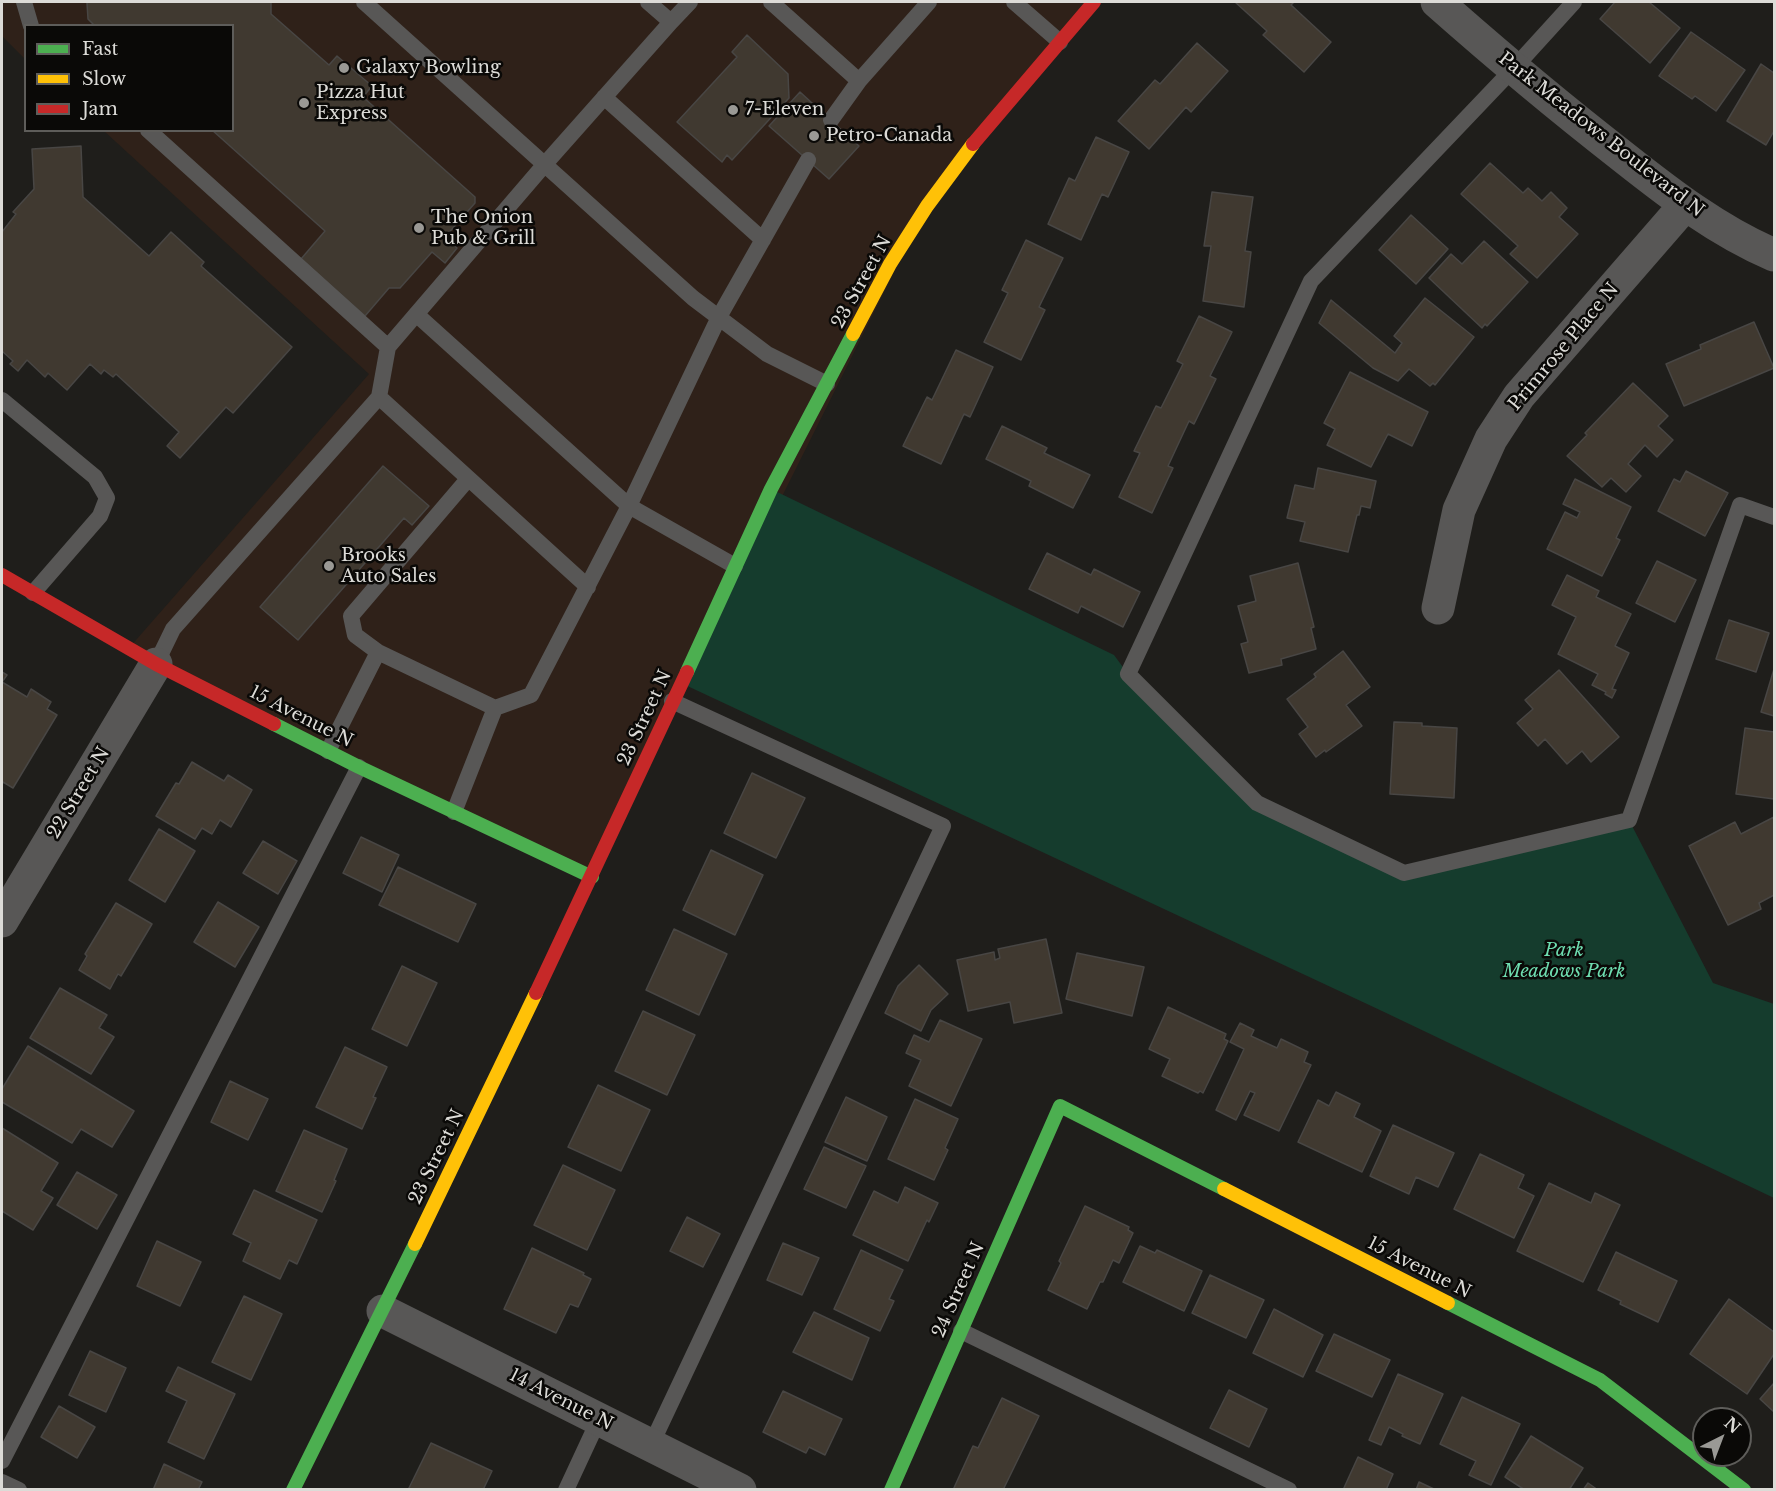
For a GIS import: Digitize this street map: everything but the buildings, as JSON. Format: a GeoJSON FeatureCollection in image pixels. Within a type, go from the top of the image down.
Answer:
{"type":"FeatureCollection","features":[{"type":"Feature","properties":{"kind":"street","name":"23 Street N"},"geometry":{"type":"LineString","coordinates":[[293,1490],[383,1311],[592,877],[771,489],[890,264],[927,206],[973,145],[1094,2]]}},
{"type":"Feature","properties":{"kind":"street","name":"Park Meadows Boulevard N"},"geometry":{"type":"LineString","coordinates":[[1437,2],[1569,114],[1685,205],[1752,245],[1774,255]]}},
{"type":"Feature","properties":{"kind":"street","name":"Primrose Place N"},"geometry":{"type":"LineString","coordinates":[[1438,608],[1459,510],[1491,439],[1519,396],[1685,205]]}},
{"type":"Feature","properties":{"kind":"street","name":"15 Avenue N"},"geometry":{"type":"LineString","coordinates":[[2,575],[156,664],[359,767],[592,877]]}},
{"type":"Feature","properties":{"kind":"street","name":"22 Street N"},"geometry":{"type":"LineString","coordinates":[[4,914],[156,664]]}},
{"type":"Feature","properties":{"kind":"street","name":"15 Avenue N"},"geometry":{"type":"LineString","coordinates":[[1060,1106],[1600,1380],[1744,1490]]}},
{"type":"Feature","properties":{"kind":"street","name":"24 Street N"},"geometry":{"type":"LineString","coordinates":[[891,1490],[1060,1106]]}},
{"type":"Feature","properties":{"kind":"street","name":"14 Avenue N"},"geometry":{"type":"LineString","coordinates":[[383,1311],[740,1490]]}},
{"type":"Feature","properties":{"kind":"lane"},"geometry":{"type":"LineString","coordinates":[[24,2],[30,24]]}},
{"type":"Feature","properties":{"kind":"lane"},"geometry":{"type":"LineString","coordinates":[[364,2],[693,298],[767,354],[827,384]]}},
{"type":"Feature","properties":{"kind":"lane"},"geometry":{"type":"LineString","coordinates":[[648,2],[671,22]]}},
{"type":"Feature","properties":{"kind":"lane"},"geometry":{"type":"LineString","coordinates":[[156,664],[173,628],[379,397],[388,347],[545,164],[690,2]]}},
{"type":"Feature","properties":{"kind":"lane"},"geometry":{"type":"LineString","coordinates":[[771,2],[859,81]]}},
{"type":"Feature","properties":{"kind":"lane"},"geometry":{"type":"LineString","coordinates":[[831,120],[859,81],[929,2]]}},
{"type":"Feature","properties":{"kind":"lane"},"geometry":{"type":"LineString","coordinates":[[1014,2],[1060,42]]}},
{"type":"Feature","properties":{"kind":"lane"},"geometry":{"type":"LineString","coordinates":[[1574,2],[1311,281],[1128,674],[1257,803],[1404,873],[1629,820],[1740,505],[1774,517]]}},
{"type":"Feature","properties":{"kind":"lane"},"geometry":{"type":"LineString","coordinates":[[604,97],[763,240]]}},
{"type":"Feature","properties":{"kind":"lane"},"geometry":{"type":"LineString","coordinates":[[150,132],[388,347]]}},
{"type":"Feature","properties":{"kind":"lane"},"geometry":{"type":"LineString","coordinates":[[468,478],[351,616],[355,635],[378,652],[495,708],[531,695],[629,506],[719,317],[808,160]]}},
{"type":"Feature","properties":{"kind":"lane"},"geometry":{"type":"LineString","coordinates":[[416,315],[629,506],[735,566]]}},
{"type":"Feature","properties":{"kind":"lane"},"geometry":{"type":"LineString","coordinates":[[379,397],[588,587]]}},
{"type":"Feature","properties":{"kind":"lane"},"geometry":{"type":"LineString","coordinates":[[2,400],[95,477],[107,498],[100,516],[33,593]]}},
{"type":"Feature","properties":{"kind":"lane"},"geometry":{"type":"LineString","coordinates":[[328,751],[378,652]]}},
{"type":"Feature","properties":{"kind":"lane"},"geometry":{"type":"LineString","coordinates":[[651,1445],[943,826],[672,701]]}},
{"type":"Feature","properties":{"kind":"lane"},"geometry":{"type":"LineString","coordinates":[[454,812],[495,708]]}},
{"type":"Feature","properties":{"kind":"lane"},"geometry":{"type":"LineString","coordinates":[[2,1461],[359,767]]}},
{"type":"Feature","properties":{"kind":"lane"},"geometry":{"type":"LineString","coordinates":[[961,1331],[1289,1490]]}},
{"type":"Feature","properties":{"kind":"lane"},"geometry":{"type":"LineString","coordinates":[[566,1490],[599,1419]]}},
{"type":"Feature","properties":{"kind":"lane"},"geometry":{"type":"LineString","coordinates":[[2,1482],[19,1490]]}},
{"type":"Feature","properties":{"kind":"shaded area"},"geometry":{"type":"Polygon","coordinates":[[[2,2],[1094,2],[927,206],[592,877],[129,648],[369,374],[105,132],[234,132],[234,24],[24,24],[24,58],[2,36],[2,2]]]}},
{"type":"Feature","properties":{"kind":"green space","name":"Park Meadows Park"},"geometry":{"type":"Polygon","coordinates":[[[771,489],[1114,655],[1128,674],[1257,803],[1404,873],[1629,820],[1713,983],[1774,1004],[1774,1198],[1382,1011],[681,683],[771,489]]]}},
{"type":"Feature","properties":{"kind":"traffic: fast"},"geometry":{"type":"LineString","coordinates":[[687,672],[771,489],[853,334]]}},
{"type":"Feature","properties":{"kind":"traffic: fast"},"geometry":{"type":"LineString","coordinates":[[274,724],[359,767],[592,877]]}},
{"type":"Feature","properties":{"kind":"traffic: fast"},"geometry":{"type":"LineString","coordinates":[[891,1490],[1060,1106],[1224,1189]]}},
{"type":"Feature","properties":{"kind":"traffic: fast"},"geometry":{"type":"LineString","coordinates":[[293,1490],[415,1244]]}},
{"type":"Feature","properties":{"kind":"traffic: fast"},"geometry":{"type":"LineString","coordinates":[[1448,1303],[1600,1380],[1744,1490]]}},
{"type":"Feature","properties":{"kind":"traffic: slow"},"geometry":{"type":"LineString","coordinates":[[853,334],[890,264],[927,206],[973,144]]}},
{"type":"Feature","properties":{"kind":"traffic: slow"},"geometry":{"type":"LineString","coordinates":[[415,1244],[536,993]]}},
{"type":"Feature","properties":{"kind":"traffic: slow"},"geometry":{"type":"LineString","coordinates":[[1224,1189],[1448,1303]]}},
{"type":"Feature","properties":{"kind":"traffic: jam"},"geometry":{"type":"LineString","coordinates":[[973,144],[1094,2]]}},
{"type":"Feature","properties":{"kind":"traffic: jam"},"geometry":{"type":"LineString","coordinates":[[2,575],[156,664],[274,724]]}},
{"type":"Feature","properties":{"kind":"traffic: jam"},"geometry":{"type":"LineString","coordinates":[[536,993],[687,672]]}},
{"type":"Feature","properties":{"kind":"place","name":"Galaxy Bowling"},"geometry":{"type":"Point","coordinates":[344,68]}},
{"type":"Feature","properties":{"kind":"place","name":"Pizza Hut Express"},"geometry":{"type":"Point","coordinates":[304,103]}},
{"type":"Feature","properties":{"kind":"place","name":"7-Eleven"},"geometry":{"type":"Point","coordinates":[733,110]}},
{"type":"Feature","properties":{"kind":"place","name":"Petro-Canada"},"geometry":{"type":"Point","coordinates":[814,136]}},
{"type":"Feature","properties":{"kind":"place","name":"The Onion Pub & Grill"},"geometry":{"type":"Point","coordinates":[419,228]}},
{"type":"Feature","properties":{"kind":"place","name":"Brooks Auto Sales"},"geometry":{"type":"Point","coordinates":[329,566]}}]}
